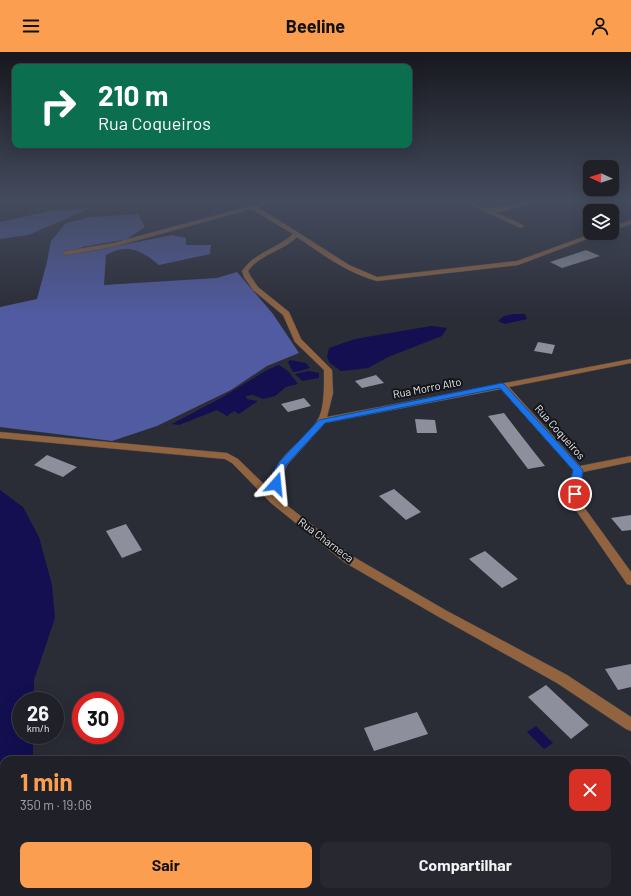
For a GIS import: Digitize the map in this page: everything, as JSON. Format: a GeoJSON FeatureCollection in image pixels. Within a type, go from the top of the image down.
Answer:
{"type":"FeatureCollection","features":[{"type":"Feature","properties":{"kind":"street"},"geometry":{"type":"LineString","coordinates":[[66,253],[113,245],[134,239]]}},
{"type":"Feature","properties":{"kind":"street"},"geometry":{"type":"LineString","coordinates":[[275,501],[277,478],[282,464],[322,422],[329,393],[328,370],[299,341],[289,316],[284,310],[260,292],[246,276],[245,271],[250,263],[286,244],[291,239]]}},
{"type":"Feature","properties":{"kind":"street"},"geometry":{"type":"LineString","coordinates":[[304,239],[367,277],[377,279],[518,263],[583,239]]}},
{"type":"Feature","properties":{"kind":"street","name":"Rua Morro Alto"},"geometry":{"type":"LineString","coordinates":[[322,422],[502,385],[631,361]]}},
{"type":"Feature","properties":{"kind":"street","name":"Rua Coqueiros"},"geometry":{"type":"LineString","coordinates":[[502,385],[578,470],[575,485],[576,503],[631,581]]}},
{"type":"Feature","properties":{"kind":"street","name":"Rua Charneca"},"geometry":{"type":"LineString","coordinates":[[0,435],[227,456],[235,461],[275,501],[348,559],[443,614],[562,679],[631,725]]}},
{"type":"Feature","properties":{"kind":"street"},"geometry":{"type":"LineString","coordinates":[[578,470],[631,459]]}},
{"type":"Feature","properties":{"kind":"shaded area"},"geometry":{"type":"Polygon","coordinates":[[[52,239],[125,239],[83,247],[62,254],[93,251],[150,239],[186,239],[186,245],[211,245],[210,254],[159,265],[146,255],[134,250],[121,249],[114,251],[106,255],[104,285],[217,278],[237,272],[273,314],[299,353],[267,366],[231,390],[157,426],[112,441],[0,427],[0,307],[37,299],[52,239]]]}},
{"type":"Feature","properties":{"kind":"shaded area"},"geometry":{"type":"Polygon","coordinates":[[[525,314],[527,319],[505,324],[498,321],[504,316],[525,314]]]}},
{"type":"Feature","properties":{"kind":"shaded area"},"geometry":{"type":"Polygon","coordinates":[[[431,326],[447,328],[442,336],[388,357],[368,368],[341,371],[330,363],[327,357],[329,348],[355,339],[431,326]]]}},
{"type":"Feature","properties":{"kind":"shaded area"},"geometry":{"type":"Polygon","coordinates":[[[290,360],[306,363],[310,368],[293,372],[288,362],[290,360]]]}},
{"type":"Feature","properties":{"kind":"shaded area"},"geometry":{"type":"Polygon","coordinates":[[[279,365],[288,371],[298,384],[286,387],[275,396],[263,399],[253,395],[246,396],[247,399],[258,401],[239,414],[234,411],[227,416],[217,410],[179,425],[172,424],[221,398],[267,370],[279,365]]]}},
{"type":"Feature","properties":{"kind":"shaded area"},"geometry":{"type":"Polygon","coordinates":[[[309,371],[319,373],[319,378],[302,381],[295,374],[309,371]]]}},
{"type":"Feature","properties":{"kind":"shaded area"},"geometry":{"type":"Polygon","coordinates":[[[0,490],[23,507],[39,537],[52,585],[55,618],[34,680],[34,692],[12,692],[12,744],[33,744],[33,756],[0,756],[0,490]]]}},
{"type":"Feature","properties":{"kind":"shaded area"},"geometry":{"type":"Polygon","coordinates":[[[536,726],[553,743],[544,749],[527,732],[536,726]]]}},
{"type":"Feature","properties":{"kind":"building"},"geometry":{"type":"Polygon","coordinates":[[[586,250],[600,256],[562,268],[550,262],[586,250]]]}},
{"type":"Feature","properties":{"kind":"building"},"geometry":{"type":"Polygon","coordinates":[[[538,342],[555,345],[552,354],[534,351],[538,342]]]}},
{"type":"Feature","properties":{"kind":"building"},"geometry":{"type":"Polygon","coordinates":[[[376,375],[384,383],[362,388],[355,381],[376,375]]]}},
{"type":"Feature","properties":{"kind":"building"},"geometry":{"type":"Polygon","coordinates":[[[304,398],[311,406],[288,412],[281,404],[304,398]]]}},
{"type":"Feature","properties":{"kind":"building"},"geometry":{"type":"Polygon","coordinates":[[[504,413],[545,466],[528,469],[488,416],[504,413]]]}},
{"type":"Feature","properties":{"kind":"building"},"geometry":{"type":"Polygon","coordinates":[[[415,419],[435,420],[437,433],[417,433],[415,419]]]}},
{"type":"Feature","properties":{"kind":"building"},"geometry":{"type":"Polygon","coordinates":[[[47,455],[77,467],[63,477],[34,465],[47,455]]]}},
{"type":"Feature","properties":{"kind":"building"},"geometry":{"type":"Polygon","coordinates":[[[394,489],[421,512],[406,520],[379,496],[394,489]]]}},
{"type":"Feature","properties":{"kind":"building"},"geometry":{"type":"Polygon","coordinates":[[[631,515],[631,530],[622,531],[611,518],[631,515]]]}},
{"type":"Feature","properties":{"kind":"building"},"geometry":{"type":"Polygon","coordinates":[[[126,524],[142,550],[122,558],[106,531],[126,524]]]}},
{"type":"Feature","properties":{"kind":"building"},"geometry":{"type":"Polygon","coordinates":[[[485,551],[518,579],[502,588],[469,559],[485,551]]]}},
{"type":"Feature","properties":{"kind":"building"},"geometry":{"type":"Polygon","coordinates":[[[631,664],[631,687],[618,690],[605,669],[631,664]]]}},
{"type":"Feature","properties":{"kind":"building"},"geometry":{"type":"Polygon","coordinates":[[[546,685],[589,725],[571,739],[528,697],[546,685]]]}},
{"type":"Feature","properties":{"kind":"building"},"geometry":{"type":"Polygon","coordinates":[[[417,712],[428,734],[374,751],[364,728],[417,712]]]}},
{"type":"Feature","properties":{"kind":"route"},"geometry":{"type":"LineString","coordinates":[[276,484],[278,473],[282,464],[322,422],[502,385],[578,470],[575,494]]}}]}
